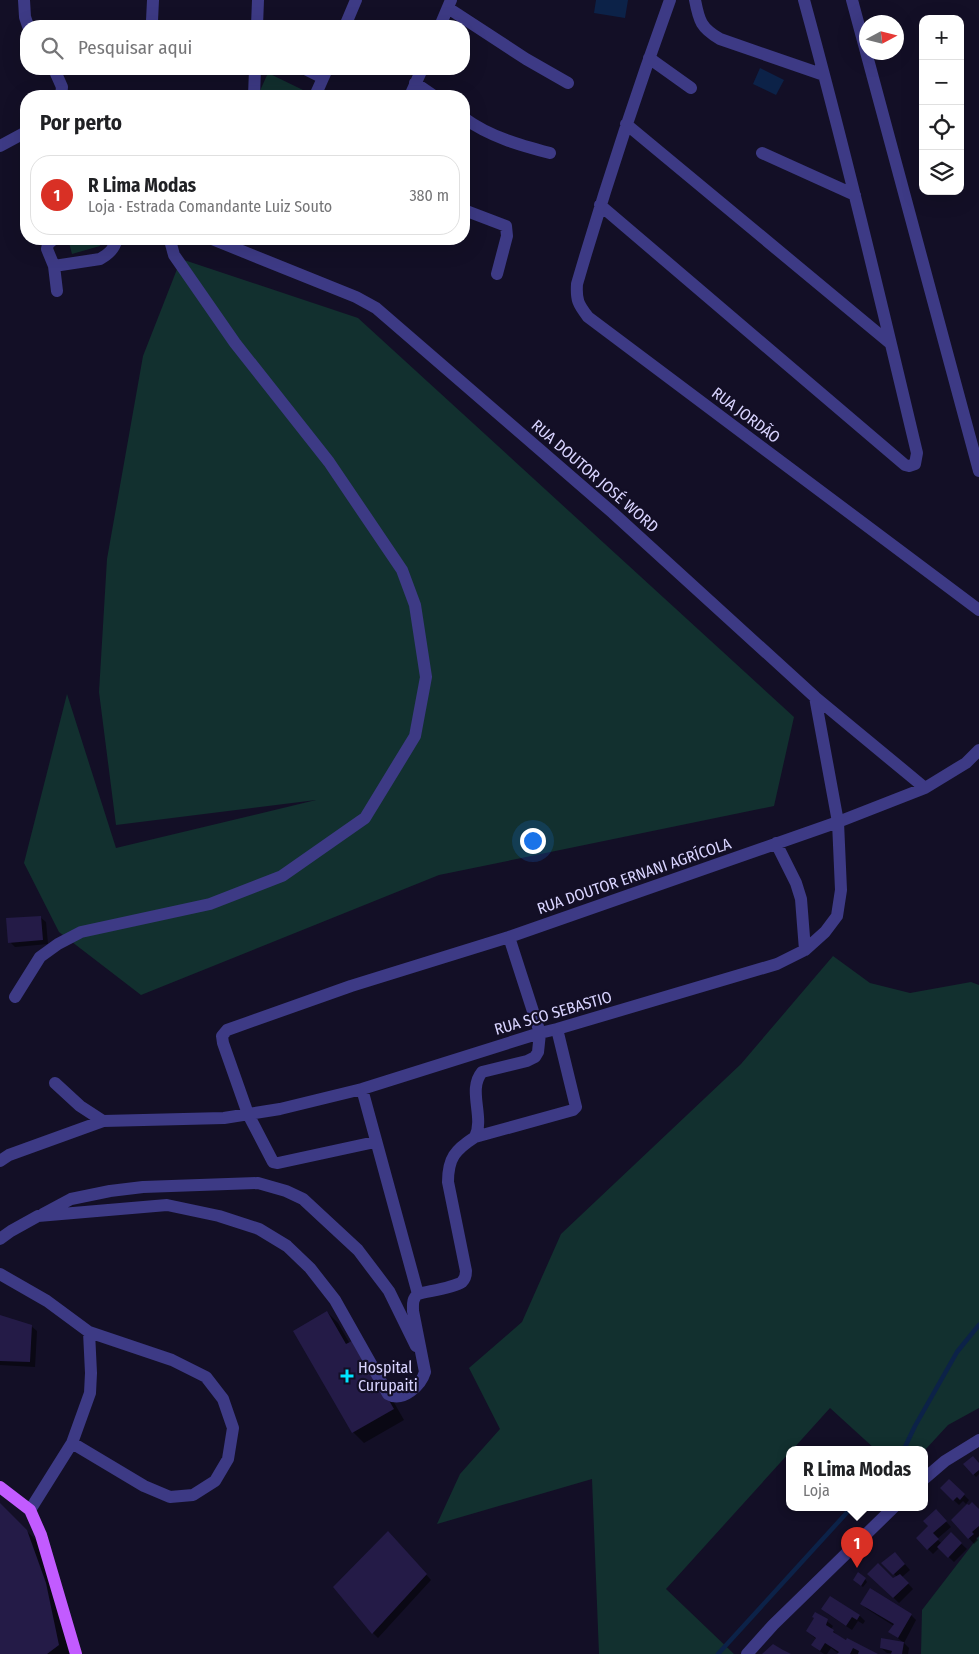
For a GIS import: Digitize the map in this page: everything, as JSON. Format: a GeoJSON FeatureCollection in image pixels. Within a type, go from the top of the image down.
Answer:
{"type":"FeatureCollection","features":[{"type":"Feature","properties":{"kind":"main road"},"geometry":{"type":"LineString","coordinates":[[0,1487],[30,1510],[42,1535],[76,1654]]}},
{"type":"Feature","properties":{"kind":"street"},"geometry":{"type":"LineString","coordinates":[[24,0],[26,20]]}},
{"type":"Feature","properties":{"kind":"street"},"geometry":{"type":"LineString","coordinates":[[152,0],[152,20]]}},
{"type":"Feature","properties":{"kind":"street"},"geometry":{"type":"LineString","coordinates":[[257,20],[258,0]]}},
{"type":"Feature","properties":{"kind":"street"},"geometry":{"type":"LineString","coordinates":[[348,20],[356,0]]}},
{"type":"Feature","properties":{"kind":"street","name":"RUA JORDÃO"},"geometry":{"type":"LineString","coordinates":[[670,0],[626,124],[600,205],[577,284],[576,296],[580,306],[588,317],[979,610]]}},
{"type":"Feature","properties":{"kind":"street"},"geometry":{"type":"LineString","coordinates":[[695,0],[703,26],[720,39],[824,75]]}},
{"type":"Feature","properties":{"kind":"street"},"geometry":{"type":"LineString","coordinates":[[600,205],[905,465],[915,464],[917,453],[891,344],[804,0]]}},
{"type":"Feature","properties":{"kind":"street"},"geometry":{"type":"LineString","coordinates":[[852,0],[979,471]]}},
{"type":"Feature","properties":{"kind":"street"},"geometry":{"type":"LineString","coordinates":[[443,20],[450,4],[526,59],[568,83]]}},
{"type":"Feature","properties":{"kind":"street"},"geometry":{"type":"LineString","coordinates":[[649,58],[691,88]]}},
{"type":"Feature","properties":{"kind":"street"},"geometry":{"type":"LineString","coordinates":[[57,75],[62,90]]}},
{"type":"Feature","properties":{"kind":"street"},"geometry":{"type":"LineString","coordinates":[[254,90],[255,75]]}},
{"type":"Feature","properties":{"kind":"street"},"geometry":{"type":"LineString","coordinates":[[318,90],[324,75]]}},
{"type":"Feature","properties":{"kind":"street"},"geometry":{"type":"LineString","coordinates":[[412,90],[419,75]]}},
{"type":"Feature","properties":{"kind":"street"},"geometry":{"type":"LineString","coordinates":[[415,83],[425,90]]}},
{"type":"Feature","properties":{"kind":"street"},"geometry":{"type":"LineString","coordinates":[[470,122],[491,135],[550,153]]}},
{"type":"Feature","properties":{"kind":"street"},"geometry":{"type":"LineString","coordinates":[[626,124],[891,344]]}},
{"type":"Feature","properties":{"kind":"street"},"geometry":{"type":"LineString","coordinates":[[0,146],[20,135]]}},
{"type":"Feature","properties":{"kind":"street"},"geometry":{"type":"LineString","coordinates":[[762,153],[854,195]]}},
{"type":"Feature","properties":{"kind":"street"},"geometry":{"type":"LineString","coordinates":[[470,212],[506,226],[508,236],[497,274]]}},
{"type":"Feature","properties":{"kind":"street"},"geometry":{"type":"LineString","coordinates":[[48,245],[47,249],[54,266],[57,291]]}},
{"type":"Feature","properties":{"kind":"street"},"geometry":{"type":"LineString","coordinates":[[54,266],[100,259],[107,256],[114,245]]}},
{"type":"Feature","properties":{"kind":"street"},"geometry":{"type":"LineString","coordinates":[[15,997],[40,957],[58,944],[81,932],[210,904],[282,876],[365,818],[415,736],[426,677],[415,605],[402,570],[329,462],[235,342],[174,255],[171,245]]}},
{"type":"Feature","properties":{"kind":"street","name":"RUA DOUTOR JOSÉ WORD"},"geometry":{"type":"LineString","coordinates":[[227,245],[356,297],[376,308],[613,513],[815,697],[925,788]]}},
{"type":"Feature","properties":{"kind":"street","name":"RUA SCO SEBASTIO"},"geometry":{"type":"LineString","coordinates":[[0,1161],[103,1121],[224,1118],[280,1109],[362,1089],[540,1033],[777,964],[805,950],[825,932],[837,916],[841,890],[838,822],[815,697]]}},
{"type":"Feature","properties":{"kind":"street","name":"RUA DOUTOR ERNANI AGRÍCOLA"},"geometry":{"type":"LineString","coordinates":[[248,1114],[222,1043],[222,1036],[227,1030],[352,986],[509,937],[838,822],[925,788],[966,763],[979,750]]}},
{"type":"Feature","properties":{"kind":"street"},"geometry":{"type":"LineString","coordinates":[[776,843],[796,883],[801,899],[805,950]]}},
{"type":"Feature","properties":{"kind":"street"},"geometry":{"type":"LineString","coordinates":[[475,1137],[479,1128],[477,1078],[482,1072],[527,1061],[538,1052],[540,1033],[509,937]]}},
{"type":"Feature","properties":{"kind":"street"},"geometry":{"type":"LineString","coordinates":[[38,1216],[167,1205],[219,1216],[259,1229],[287,1246],[310,1268],[335,1300],[388,1394],[398,1397],[419,1385],[423,1380],[425,1372],[425,1364],[413,1312],[412,1303],[414,1298],[418,1294],[455,1285],[465,1277],[466,1271],[448,1182],[448,1168],[453,1155],[475,1137],[573,1110],[576,1107],[557,1029]]}},
{"type":"Feature","properties":{"kind":"street"},"geometry":{"type":"LineString","coordinates":[[55,1083],[80,1106],[103,1121]]}},
{"type":"Feature","properties":{"kind":"street"},"geometry":{"type":"LineString","coordinates":[[362,1089],[418,1294]]}},
{"type":"Feature","properties":{"kind":"street"},"geometry":{"type":"LineString","coordinates":[[248,1114],[270,1159],[278,1163],[376,1142]]}},
{"type":"Feature","properties":{"kind":"street"},"geometry":{"type":"LineString","coordinates":[[0,1239],[11,1231],[71,1199],[110,1191],[143,1187],[258,1183],[286,1191],[303,1199],[358,1250],[389,1291],[425,1364]]}},
{"type":"Feature","properties":{"kind":"street"},"geometry":{"type":"LineString","coordinates":[[0,1274],[47,1301],[89,1332],[172,1360],[206,1377],[223,1399],[233,1428],[228,1459],[215,1481],[193,1494],[185,1495],[170,1496],[144,1486],[72,1443]]}},
{"type":"Feature","properties":{"kind":"street"},"geometry":{"type":"LineString","coordinates":[[30,1510],[72,1443],[90,1393],[89,1332]]}},
{"type":"Feature","properties":{"kind":"street"},"geometry":{"type":"LineString","coordinates":[[928,1476],[945,1461],[979,1440]]}},
{"type":"Feature","properties":{"kind":"street"},"geometry":{"type":"LineString","coordinates":[[747,1654],[780,1618],[890,1511]]}},
{"type":"Feature","properties":{"kind":"green space"},"geometry":{"type":"Polygon","coordinates":[[[267,75],[272,75],[303,90],[260,90],[267,75]]]}},
{"type":"Feature","properties":{"kind":"green space"},"geometry":{"type":"Polygon","coordinates":[[[70,245],[100,245],[100,246],[72,254],[70,245]]]}},
{"type":"Feature","properties":{"kind":"green space"},"geometry":{"type":"Polygon","coordinates":[[[181,259],[358,318],[794,717],[774,806],[439,875],[141,995],[59,932],[24,863],[67,694],[116,848],[316,800],[116,825],[99,692],[107,559],[143,356],[181,259]]]}},
{"type":"Feature","properties":{"kind":"green space"},"geometry":{"type":"Polygon","coordinates":[[[833,956],[870,983],[910,993],[971,982],[979,985],[979,1408],[948,1425],[928,1447],[872,1446],[830,1408],[796,1446],[786,1446],[786,1456],[666,1589],[734,1654],[599,1654],[592,1479],[437,1524],[460,1474],[500,1429],[469,1368],[522,1322],[561,1234],[741,1064],[833,956]]]}},
{"type":"Feature","properties":{"kind":"green space"},"geometry":{"type":"Polygon","coordinates":[[[979,1536],[979,1654],[921,1654],[922,1610],[979,1536]]]}},
{"type":"Feature","properties":{"kind":"water"},"geometry":{"type":"Polygon","coordinates":[[[596,0],[628,0],[625,18],[594,13],[596,0]]]}},
{"type":"Feature","properties":{"kind":"water"},"geometry":{"type":"Polygon","coordinates":[[[760,68],[784,80],[776,95],[753,84],[760,68]]]}},
{"type":"Feature","properties":{"kind":"building"},"geometry":{"type":"Polygon","coordinates":[[[41,916],[43,940],[8,943],[6,918],[41,916]]]}},
{"type":"Feature","properties":{"kind":"building","name":"Hospital Curupaiti"},"geometry":{"type":"Polygon","coordinates":[[[327,1311],[346,1344],[354,1340],[394,1409],[352,1433],[293,1331],[327,1311]]]}},
{"type":"Feature","properties":{"kind":"building"},"geometry":{"type":"Polygon","coordinates":[[[0,1315],[32,1325],[30,1362],[0,1361],[0,1315]]]}},
{"type":"Feature","properties":{"kind":"building"},"geometry":{"type":"Polygon","coordinates":[[[973,1456],[979,1463],[979,1470],[973,1475],[963,1464],[973,1456]]]}},
{"type":"Feature","properties":{"kind":"building"},"geometry":{"type":"Polygon","coordinates":[[[949,1479],[965,1494],[960,1500],[957,1497],[953,1501],[940,1488],[949,1479]]]}},
{"type":"Feature","properties":{"kind":"building"},"geometry":{"type":"Polygon","coordinates":[[[972,1502],[979,1509],[979,1526],[968,1539],[951,1520],[967,1504],[969,1505],[972,1502]]]}},
{"type":"Feature","properties":{"kind":"building"},"geometry":{"type":"Polygon","coordinates":[[[0,1503],[27,1530],[46,1583],[59,1645],[47,1654],[0,1654],[0,1503]]]}},
{"type":"Feature","properties":{"kind":"building"},"geometry":{"type":"Polygon","coordinates":[[[936,1509],[947,1521],[933,1533],[939,1539],[927,1550],[916,1538],[928,1526],[923,1521],[936,1509]]]}},
{"type":"Feature","properties":{"kind":"building"},"geometry":{"type":"Polygon","coordinates":[[[388,1531],[427,1574],[372,1634],[333,1587],[388,1531]]]}},
{"type":"Feature","properties":{"kind":"building"},"geometry":{"type":"Polygon","coordinates":[[[951,1532],[962,1543],[948,1558],[937,1547],[951,1532]]]}},
{"type":"Feature","properties":{"kind":"building"},"geometry":{"type":"Polygon","coordinates":[[[895,1552],[905,1564],[893,1575],[881,1563],[895,1552]]]}},
{"type":"Feature","properties":{"kind":"building"},"geometry":{"type":"Polygon","coordinates":[[[878,1563],[893,1578],[900,1574],[909,1583],[893,1598],[867,1574],[878,1563]]]}},
{"type":"Feature","properties":{"kind":"building"},"geometry":{"type":"Polygon","coordinates":[[[858,1572],[866,1578],[861,1586],[853,1580],[858,1572]]]}},
{"type":"Feature","properties":{"kind":"building"},"geometry":{"type":"Polygon","coordinates":[[[870,1588],[912,1614],[898,1638],[888,1632],[894,1624],[860,1604],[870,1588]]]}},
{"type":"Feature","properties":{"kind":"building"},"geometry":{"type":"Polygon","coordinates":[[[830,1596],[860,1615],[857,1620],[852,1617],[846,1626],[821,1609],[830,1596]]]}},
{"type":"Feature","properties":{"kind":"building"},"geometry":{"type":"Polygon","coordinates":[[[815,1612],[828,1619],[826,1625],[834,1630],[833,1632],[878,1654],[858,1654],[859,1651],[853,1648],[850,1654],[837,1654],[839,1652],[825,1643],[820,1651],[811,1645],[816,1638],[806,1631],[814,1618],[812,1617],[815,1612]]]}},
{"type":"Feature","properties":{"kind":"building"},"geometry":{"type":"Polygon","coordinates":[[[881,1638],[904,1642],[902,1654],[891,1654],[892,1651],[880,1648],[881,1638]]]}},
{"type":"Feature","properties":{"kind":"building"},"geometry":{"type":"Polygon","coordinates":[[[773,1644],[783,1650],[791,1654],[762,1654],[773,1644]]]}},
{"type":"Feature","properties":{"kind":"waterway"},"geometry":{"type":"LineString","coordinates":[[905,1446],[957,1352],[979,1325]]}},
{"type":"Feature","properties":{"kind":"waterway"},"geometry":{"type":"LineString","coordinates":[[718,1654],[848,1511]]}},
{"type":"Feature","properties":{"kind":"place","name":"Hospital Curupaiti"},"geometry":{"type":"Point","coordinates":[347,1376]}},
{"type":"Feature","properties":{"kind":"place","name":"R Lima Modas"},"geometry":{"type":"Point","coordinates":[857,1568]}}]}
